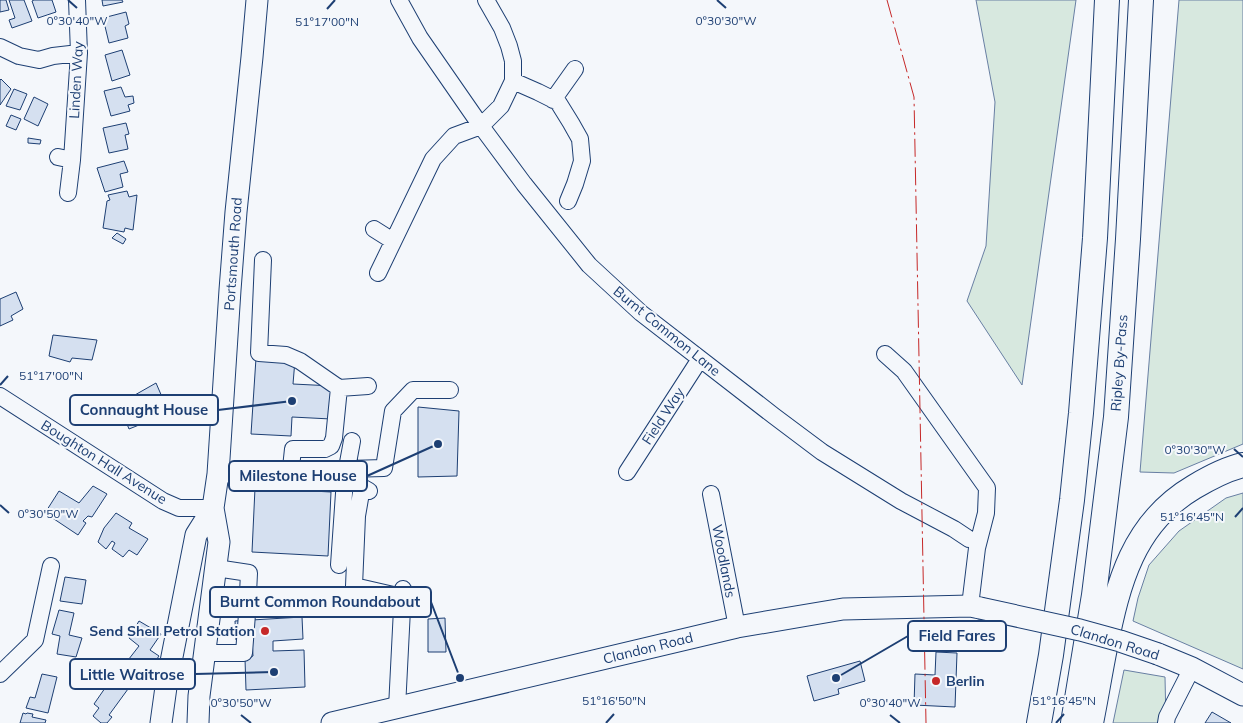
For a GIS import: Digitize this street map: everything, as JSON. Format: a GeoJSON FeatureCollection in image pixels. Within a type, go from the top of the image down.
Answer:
{"type":"FeatureCollection","features":[{"type":"Feature","properties":{"kind":"highway"},"geometry":{"type":"LineString","coordinates":[[1039,723],[1051,655],[1072,500],[1080,423],[1095,238],[1107,0]]}},
{"type":"Feature","properties":{"kind":"highway","name":"Ripley By-Pass"},"geometry":{"type":"LineString","coordinates":[[1073,723],[1094,595],[1116,417],[1141,0]]}},
{"type":"Feature","properties":{"kind":"highway"},"geometry":{"type":"LineString","coordinates":[[1091,723],[1112,610],[1119,587],[1138,542],[1164,510],[1181,494],[1210,477],[1243,465]]}},
{"type":"Feature","properties":{"kind":"main road","name":"Portsmouth Road"},"geometry":{"type":"LineString","coordinates":[[198,723],[199,696],[219,542],[213,508],[218,474],[235,222],[256,0]]}},
{"type":"Feature","properties":{"kind":"main road","name":"Portsmouth Road"},"geometry":{"type":"LineString","coordinates":[[161,723],[196,535],[213,508]]}},
{"type":"Feature","properties":{"kind":"main road","name":"Clandon Road"},"geometry":{"type":"LineString","coordinates":[[332,723],[737,627],[843,609],[975,607],[1080,630],[1120,641],[1192,668],[1243,695]]}},
{"type":"Feature","properties":{"kind":"street","name":"Linden Way"},"geometry":{"type":"LineString","coordinates":[[68,194],[65,159],[79,53],[77,0]]}},
{"type":"Feature","properties":{"kind":"street","name":"Burnt Common Lane"},"geometry":{"type":"LineString","coordinates":[[399,0],[420,38],[480,126],[589,264],[641,313],[822,452],[901,501],[954,529],[973,543]]}},
{"type":"Feature","properties":{"kind":"street"},"geometry":{"type":"LineString","coordinates":[[378,273],[433,159],[454,136],[480,126],[501,106],[513,81],[513,61],[509,46],[502,28],[486,0]]}},
{"type":"Feature","properties":{"kind":"street"},"geometry":{"type":"LineString","coordinates":[[0,47],[19,56],[39,60],[53,56],[79,53]]}},
{"type":"Feature","properties":{"kind":"street"},"geometry":{"type":"LineString","coordinates":[[553,100],[576,69]]}},
{"type":"Feature","properties":{"kind":"street"},"geometry":{"type":"LineString","coordinates":[[513,81],[558,102],[580,139],[582,161],[568,201]]}},
{"type":"Feature","properties":{"kind":"street"},"geometry":{"type":"LineString","coordinates":[[374,229],[393,241]]}},
{"type":"Feature","properties":{"kind":"street"},"geometry":{"type":"LineString","coordinates":[[263,260],[259,353],[286,355],[300,361],[339,388],[368,386]]}},
{"type":"Feature","properties":{"kind":"street"},"geometry":{"type":"LineString","coordinates":[[885,354],[904,371],[987,488],[986,513],[973,543],[975,607]]}},
{"type":"Feature","properties":{"kind":"street","name":"Field Way"},"geometry":{"type":"LineString","coordinates":[[627,472],[700,359]]}},
{"type":"Feature","properties":{"kind":"street"},"geometry":{"type":"LineString","coordinates":[[290,477],[293,449],[325,449],[331,446],[334,438],[339,388]]}},
{"type":"Feature","properties":{"kind":"street"},"geometry":{"type":"LineString","coordinates":[[218,474],[290,477],[346,474],[384,468],[393,411],[413,390],[450,390]]}},
{"type":"Feature","properties":{"kind":"street","name":"Boughton Hall Avenue"},"geometry":{"type":"LineString","coordinates":[[0,396],[163,501],[179,508],[213,508]]}},
{"type":"Feature","properties":{"kind":"street"},"geometry":{"type":"LineString","coordinates":[[339,565],[346,474],[352,441]]}},
{"type":"Feature","properties":{"kind":"street"},"geometry":{"type":"LineString","coordinates":[[369,491],[362,487],[357,516],[354,586],[402,593],[397,708]]}},
{"type":"Feature","properties":{"kind":"street","name":"Woodlands"},"geometry":{"type":"LineString","coordinates":[[711,494],[737,627]]}},
{"type":"Feature","properties":{"kind":"street"},"geometry":{"type":"LineString","coordinates":[[0,674],[35,640],[51,566]]}},
{"type":"Feature","properties":{"kind":"street"},"geometry":{"type":"LineString","coordinates":[[205,652],[244,653],[249,573],[216,568]]}},
{"type":"Feature","properties":{"kind":"street"},"geometry":{"type":"LineString","coordinates":[[1166,723],[1167,717],[1192,668]]}},
{"type":"Feature","properties":{"kind":"shaded area"},"geometry":{"type":"Polygon","coordinates":[[[976,0],[1076,0],[1022,385],[967,301],[986,246],[995,102],[976,0]]]}},
{"type":"Feature","properties":{"kind":"shaded area"},"geometry":{"type":"Polygon","coordinates":[[[1179,0],[1243,0],[1243,444],[1174,473],[1140,472],[1179,0]]]}},
{"type":"Feature","properties":{"kind":"shaded area"},"geometry":{"type":"Polygon","coordinates":[[[1243,493],[1243,669],[1133,621],[1138,598],[1149,565],[1179,531],[1226,498],[1243,493]]]}},
{"type":"Feature","properties":{"kind":"shaded area"},"geometry":{"type":"Polygon","coordinates":[[[1124,670],[1165,677],[1166,723],[1113,723],[1124,670]]]}},
{"type":"Feature","properties":{"kind":"building"},"geometry":{"type":"Polygon","coordinates":[[[0,0],[6,0],[9,10],[0,12],[0,0]]]}},
{"type":"Feature","properties":{"kind":"building"},"geometry":{"type":"Polygon","coordinates":[[[9,0],[24,0],[32,21],[12,28],[9,20],[15,18],[9,0]]]}},
{"type":"Feature","properties":{"kind":"building"},"geometry":{"type":"Polygon","coordinates":[[[52,0],[56,12],[38,18],[32,1],[52,0]]]}},
{"type":"Feature","properties":{"kind":"building"},"geometry":{"type":"Polygon","coordinates":[[[102,0],[122,0],[123,2],[103,6],[102,0]]]}},
{"type":"Feature","properties":{"kind":"building"},"geometry":{"type":"Polygon","coordinates":[[[126,12],[129,24],[125,26],[128,38],[109,43],[103,18],[126,12]]]}},
{"type":"Feature","properties":{"kind":"building"},"geometry":{"type":"Polygon","coordinates":[[[122,50],[130,75],[112,81],[105,55],[122,50]]]}},
{"type":"Feature","properties":{"kind":"building"},"geometry":{"type":"Polygon","coordinates":[[[0,80],[11,89],[0,105],[0,80]]]}},
{"type":"Feature","properties":{"kind":"building"},"geometry":{"type":"Polygon","coordinates":[[[121,87],[125,97],[133,96],[134,103],[128,105],[130,111],[111,116],[104,91],[121,87]]]}},
{"type":"Feature","properties":{"kind":"building"},"geometry":{"type":"Polygon","coordinates":[[[14,89],[27,94],[20,110],[6,106],[14,89]]]}},
{"type":"Feature","properties":{"kind":"building"},"geometry":{"type":"Polygon","coordinates":[[[34,97],[48,104],[38,126],[24,119],[34,97]]]}},
{"type":"Feature","properties":{"kind":"building"},"geometry":{"type":"Polygon","coordinates":[[[11,115],[21,119],[16,130],[6,126],[11,115]]]}},
{"type":"Feature","properties":{"kind":"building"},"geometry":{"type":"Polygon","coordinates":[[[126,123],[129,134],[125,135],[128,149],[109,153],[103,128],[126,123]]]}},
{"type":"Feature","properties":{"kind":"building"},"geometry":{"type":"Polygon","coordinates":[[[28,138],[41,140],[40,144],[28,143],[28,138]]]}},
{"type":"Feature","properties":{"kind":"building"},"geometry":{"type":"Polygon","coordinates":[[[124,161],[128,172],[120,174],[123,187],[105,192],[97,168],[124,161]]]}},
{"type":"Feature","properties":{"kind":"building"},"geometry":{"type":"Polygon","coordinates":[[[127,191],[129,197],[137,195],[133,230],[125,228],[124,232],[103,228],[107,201],[110,200],[108,195],[127,191]]]}},
{"type":"Feature","properties":{"kind":"building"},"geometry":{"type":"Polygon","coordinates":[[[117,233],[126,239],[123,244],[112,238],[117,233]]]}},
{"type":"Feature","properties":{"kind":"building"},"geometry":{"type":"Polygon","coordinates":[[[16,292],[23,309],[11,316],[13,320],[0,326],[0,299],[16,292]]]}},
{"type":"Feature","properties":{"kind":"building"},"geometry":{"type":"Polygon","coordinates":[[[53,335],[97,340],[92,360],[72,358],[70,362],[49,356],[53,335]]]}},
{"type":"Feature","properties":{"kind":"building"},"geometry":{"type":"Polygon","coordinates":[[[256,358],[295,360],[293,384],[333,386],[331,419],[292,417],[291,436],[251,434],[256,358]]]}},
{"type":"Feature","properties":{"kind":"building"},"geometry":{"type":"Polygon","coordinates":[[[156,383],[169,413],[129,429],[119,404],[156,383]]]}},
{"type":"Feature","properties":{"kind":"building"},"geometry":{"type":"Polygon","coordinates":[[[418,407],[459,411],[457,476],[418,477],[418,407]]]}},
{"type":"Feature","properties":{"kind":"building"},"geometry":{"type":"Polygon","coordinates":[[[93,486],[107,494],[92,517],[88,516],[83,521],[86,523],[78,535],[45,513],[59,491],[79,503],[93,486]]]}},
{"type":"Feature","properties":{"kind":"building"},"geometry":{"type":"Polygon","coordinates":[[[255,488],[331,492],[328,556],[252,552],[255,488]]]}},
{"type":"Feature","properties":{"kind":"building"},"geometry":{"type":"Polygon","coordinates":[[[116,513],[132,523],[129,528],[148,539],[137,555],[129,550],[123,557],[112,549],[115,543],[112,541],[106,549],[98,542],[104,528],[116,513]]]}},
{"type":"Feature","properties":{"kind":"building"},"geometry":{"type":"Polygon","coordinates":[[[65,577],[86,580],[82,604],[60,601],[65,577]]]}},
{"type":"Feature","properties":{"kind":"building"},"geometry":{"type":"Polygon","coordinates":[[[59,610],[74,613],[69,635],[82,638],[76,657],[57,654],[60,636],[52,634],[59,610]]]}},
{"type":"Feature","properties":{"kind":"building"},"geometry":{"type":"Polygon","coordinates":[[[302,617],[303,639],[273,641],[273,651],[304,650],[305,687],[246,690],[245,659],[253,656],[252,639],[236,640],[235,621],[302,617]]]}},
{"type":"Feature","properties":{"kind":"building"},"geometry":{"type":"Polygon","coordinates":[[[445,618],[446,652],[428,652],[428,619],[445,618]]]}},
{"type":"Feature","properties":{"kind":"building"},"geometry":{"type":"Polygon","coordinates":[[[139,621],[161,634],[150,650],[159,656],[144,677],[125,664],[139,646],[129,638],[139,621]]]}},
{"type":"Feature","properties":{"kind":"building","name":"Berlin"},"geometry":{"type":"Polygon","coordinates":[[[936,652],[957,653],[955,707],[914,705],[915,674],[935,675],[936,652]]]}},
{"type":"Feature","properties":{"kind":"building"},"geometry":{"type":"Polygon","coordinates":[[[860,661],[865,681],[838,689],[839,694],[814,701],[807,676],[860,661]]]}},
{"type":"Feature","properties":{"kind":"building"},"geometry":{"type":"Polygon","coordinates":[[[42,674],[57,677],[48,713],[26,708],[30,697],[35,698],[42,674]]]}},
{"type":"Feature","properties":{"kind":"building"},"geometry":{"type":"Polygon","coordinates":[[[112,678],[128,689],[109,715],[112,717],[107,723],[101,723],[93,716],[99,708],[94,704],[112,678]]]}},
{"type":"Feature","properties":{"kind":"building"},"geometry":{"type":"Polygon","coordinates":[[[1212,712],[1231,723],[1205,723],[1212,712]]]}},
{"type":"Feature","properties":{"kind":"building"},"geometry":{"type":"Polygon","coordinates":[[[23,713],[33,714],[32,717],[46,720],[45,723],[20,723],[23,713]]]}},
{"type":"Feature","properties":{"kind":"power"},"geometry":{"type":"LineString","coordinates":[[887,0],[914,97],[926,723]]}},
{"type":"Feature","properties":{"kind":"place","name":"Connaught House"},"geometry":{"type":"Point","coordinates":[292,401]}},
{"type":"Feature","properties":{"kind":"place","name":"Milestone House"},"geometry":{"type":"Point","coordinates":[438,444]}},
{"type":"Feature","properties":{"kind":"place","name":"Send Shell Petrol Station"},"geometry":{"type":"Point","coordinates":[265,631]}},
{"type":"Feature","properties":{"kind":"place","name":"Little Waitrose"},"geometry":{"type":"Point","coordinates":[274,672]}},
{"type":"Feature","properties":{"kind":"place","name":"Burnt Common Roundabout"},"geometry":{"type":"Point","coordinates":[460,678]}},
{"type":"Feature","properties":{"kind":"place","name":"Field Fares"},"geometry":{"type":"Point","coordinates":[836,678]}},
{"type":"Feature","properties":{"kind":"place","name":"Berlin"},"geometry":{"type":"Point","coordinates":[936,681]}}]}
